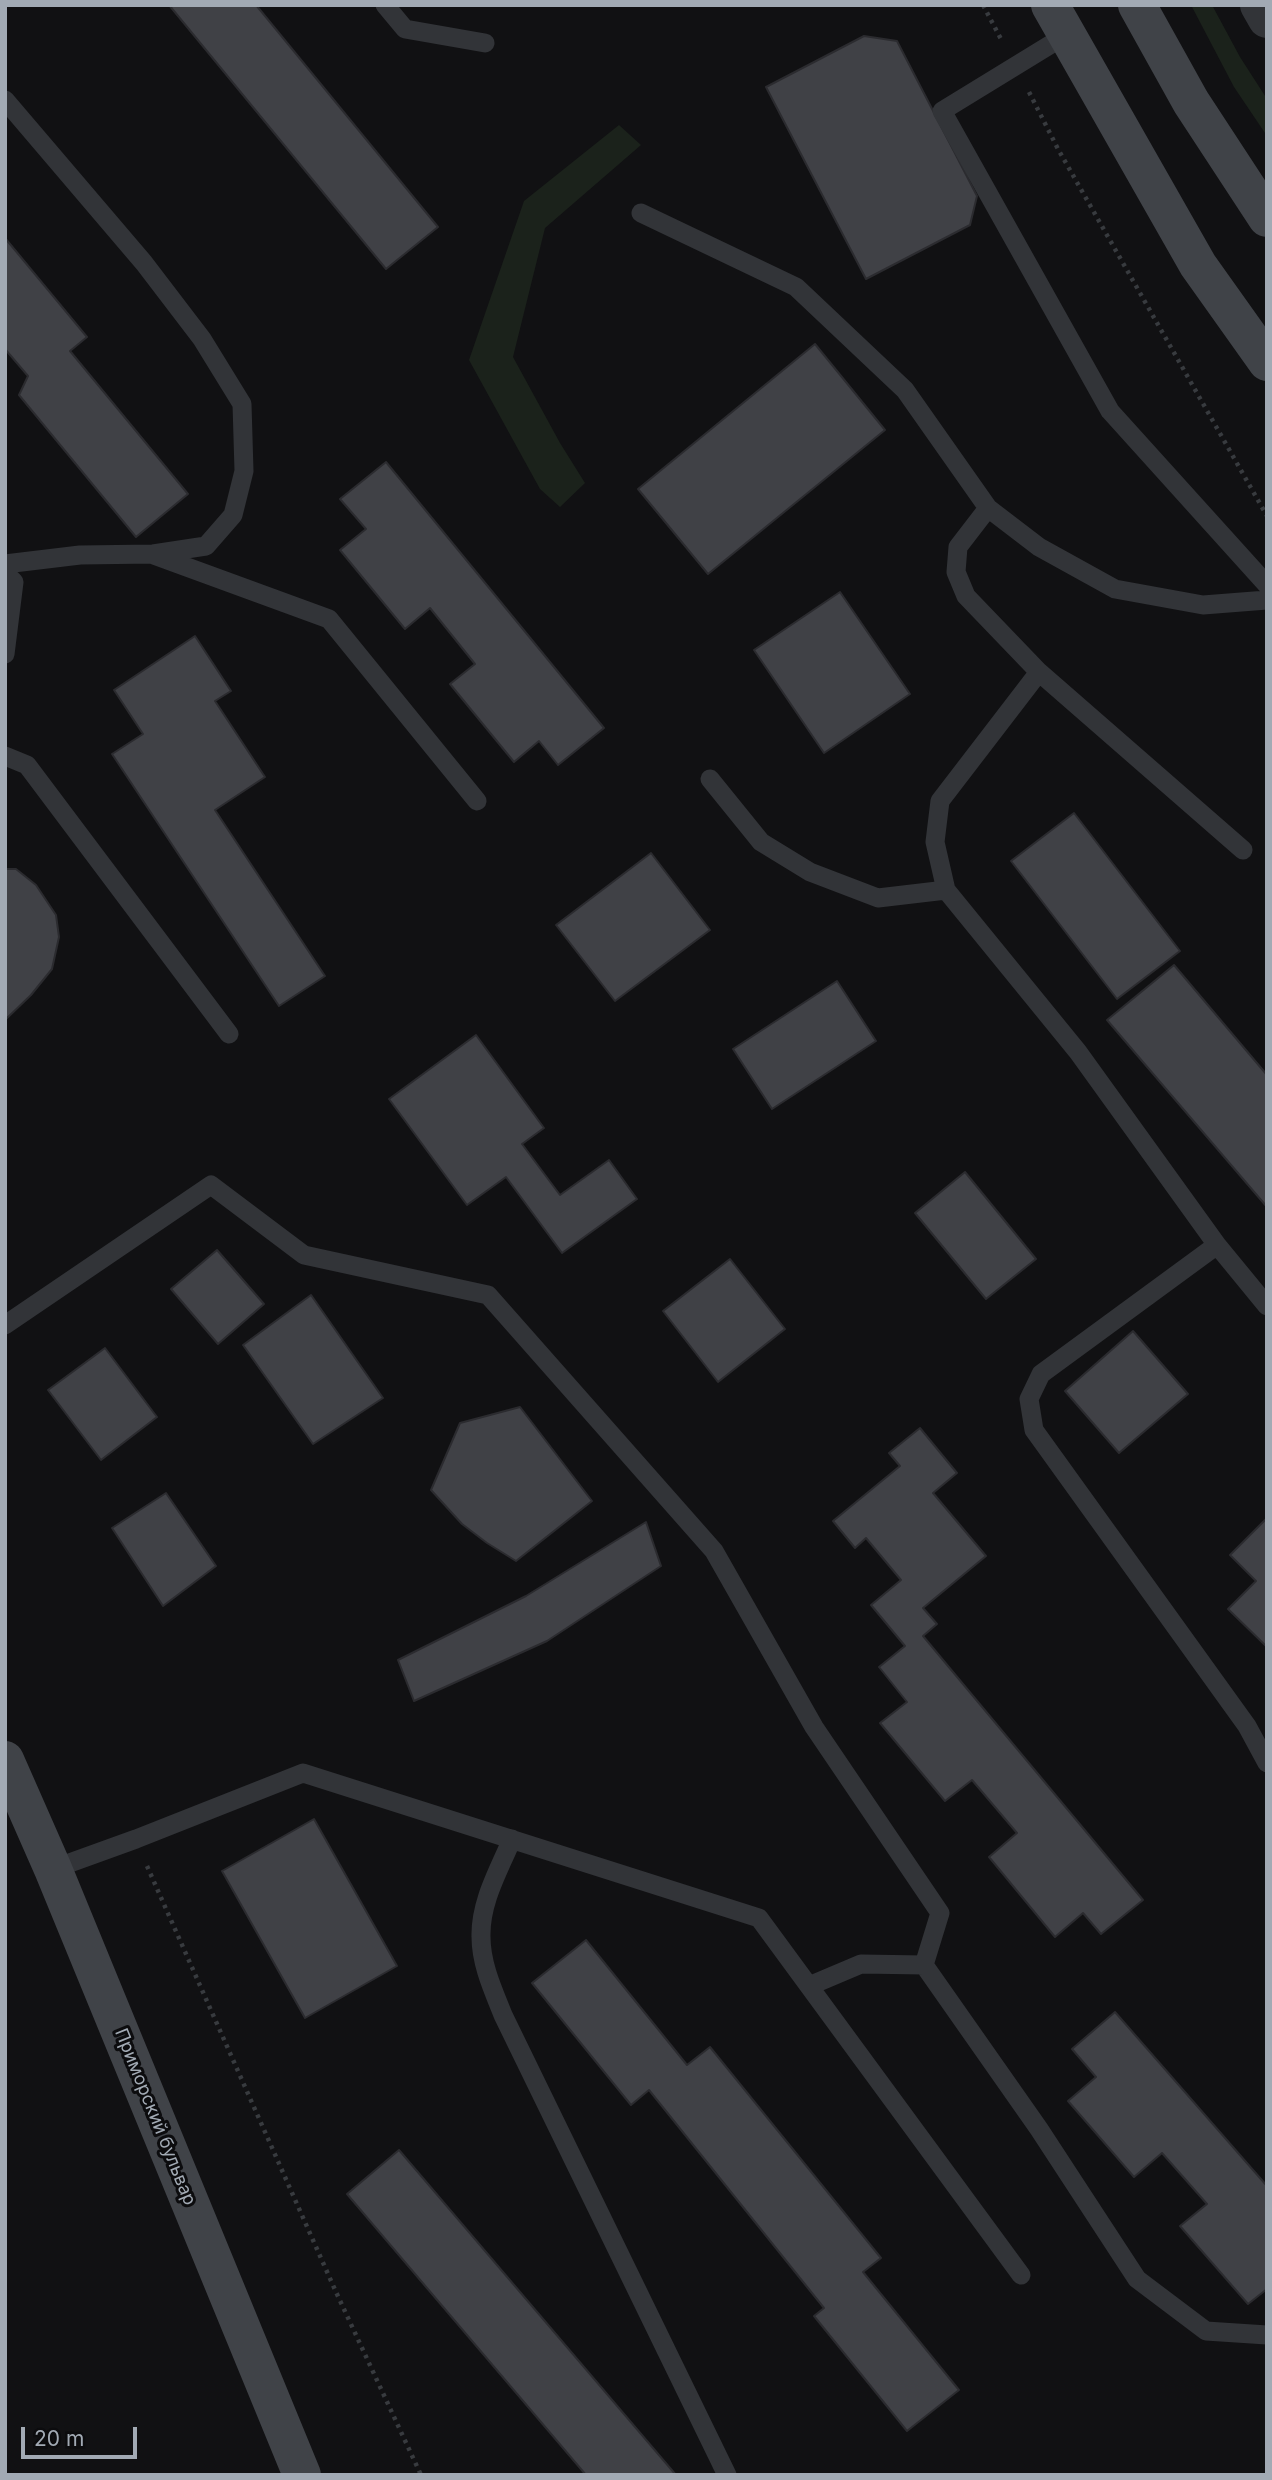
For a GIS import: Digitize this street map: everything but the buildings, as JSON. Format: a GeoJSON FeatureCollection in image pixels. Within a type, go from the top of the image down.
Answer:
{"type":"FeatureCollection","features":[{"type":"Feature","properties":{"kind":"street"},"geometry":{"type":"LineString","coordinates":[[1137,5],[1191,102],[1267,219]]}},
{"type":"Feature","properties":{"kind":"street"},"geometry":{"type":"LineString","coordinates":[[1259,5],[1267,19]]}},
{"type":"Feature","properties":{"kind":"street"},"geometry":{"type":"LineString","coordinates":[[1058,20],[1198,265],[1267,362]]}},
{"type":"Feature","properties":{"kind":"street","name":"Приморский бульвар"},"geometry":{"type":"LineString","coordinates":[[5,1760],[53,1869],[302,2475]]}},
{"type":"Feature","properties":{"kind":"lane"},"geometry":{"type":"LineString","coordinates":[[386,5],[405,29],[485,43]]}},
{"type":"Feature","properties":{"kind":"lane"},"geometry":{"type":"LineString","coordinates":[[1058,20],[1015,66],[942,111],[1110,411],[1267,585]]}},
{"type":"Feature","properties":{"kind":"lane"},"geometry":{"type":"LineString","coordinates":[[5,100],[144,263],[202,339],[242,404],[244,471],[233,515],[206,546],[153,554],[80,555],[5,564]]}},
{"type":"Feature","properties":{"kind":"lane"},"geometry":{"type":"LineString","coordinates":[[641,213],[796,287],[905,390],[988,508],[1039,547],[1115,589],[1203,605],[1267,600]]}},
{"type":"Feature","properties":{"kind":"lane"},"geometry":{"type":"LineString","coordinates":[[988,508],[958,547],[956,572],[966,596],[1039,672],[1243,850]]}},
{"type":"Feature","properties":{"kind":"lane"},"geometry":{"type":"LineString","coordinates":[[153,554],[329,619],[477,801]]}},
{"type":"Feature","properties":{"kind":"lane"},"geometry":{"type":"LineString","coordinates":[[5,573],[13,582],[5,654]]}},
{"type":"Feature","properties":{"kind":"lane"},"geometry":{"type":"LineString","coordinates":[[1039,672],[940,801],[935,842],[946,890],[1078,1052],[1217,1245],[1267,1306]]}},
{"type":"Feature","properties":{"kind":"lane"},"geometry":{"type":"LineString","coordinates":[[5,756],[27,765],[229,1034]]}},
{"type":"Feature","properties":{"kind":"lane"},"geometry":{"type":"LineString","coordinates":[[710,779],[761,842],[810,872],[878,898],[946,890]]}},
{"type":"Feature","properties":{"kind":"lane"},"geometry":{"type":"LineString","coordinates":[[5,1325],[211,1185],[304,1255],[488,1295],[714,1551],[814,1727],[940,1913],[924,1965]]}},
{"type":"Feature","properties":{"kind":"lane"},"geometry":{"type":"LineString","coordinates":[[1217,1245],[1041,1374],[1029,1399],[1034,1430],[1247,1726],[1267,1763]]}},
{"type":"Feature","properties":{"kind":"lane"},"geometry":{"type":"LineString","coordinates":[[53,1869],[303,1773],[759,1918],[1021,2275]]}},
{"type":"Feature","properties":{"kind":"lane"},"geometry":{"type":"LineString","coordinates":[[512,1839],[486,1899],[481,1936],[486,1971],[503,2015],[727,2475]]}},
{"type":"Feature","properties":{"kind":"lane"},"geometry":{"type":"LineString","coordinates":[[809,1986],[861,1964],[924,1965]]}},
{"type":"Feature","properties":{"kind":"lane"},"geometry":{"type":"LineString","coordinates":[[924,1965],[1039,2129],[1137,2279],[1206,2331],[1267,2334]]}},
{"type":"Feature","properties":{"kind":"path"},"geometry":{"type":"LineString","coordinates":[[983,5],[1065,161],[1267,516]]}},
{"type":"Feature","properties":{"kind":"path"},"geometry":{"type":"LineString","coordinates":[[135,1839],[336,2292],[421,2475]]}},
{"type":"Feature","properties":{"kind":"shaded area"},"geometry":{"type":"Polygon","coordinates":[[[1191,5],[1212,5],[1267,99],[1267,136],[1234,87],[1191,5]]]}},
{"type":"Feature","properties":{"kind":"shaded area"},"geometry":{"type":"Polygon","coordinates":[[[619,125],[641,145],[545,228],[513,357],[585,483],[560,507],[540,489],[469,360],[524,201],[619,125]]]}}]}
